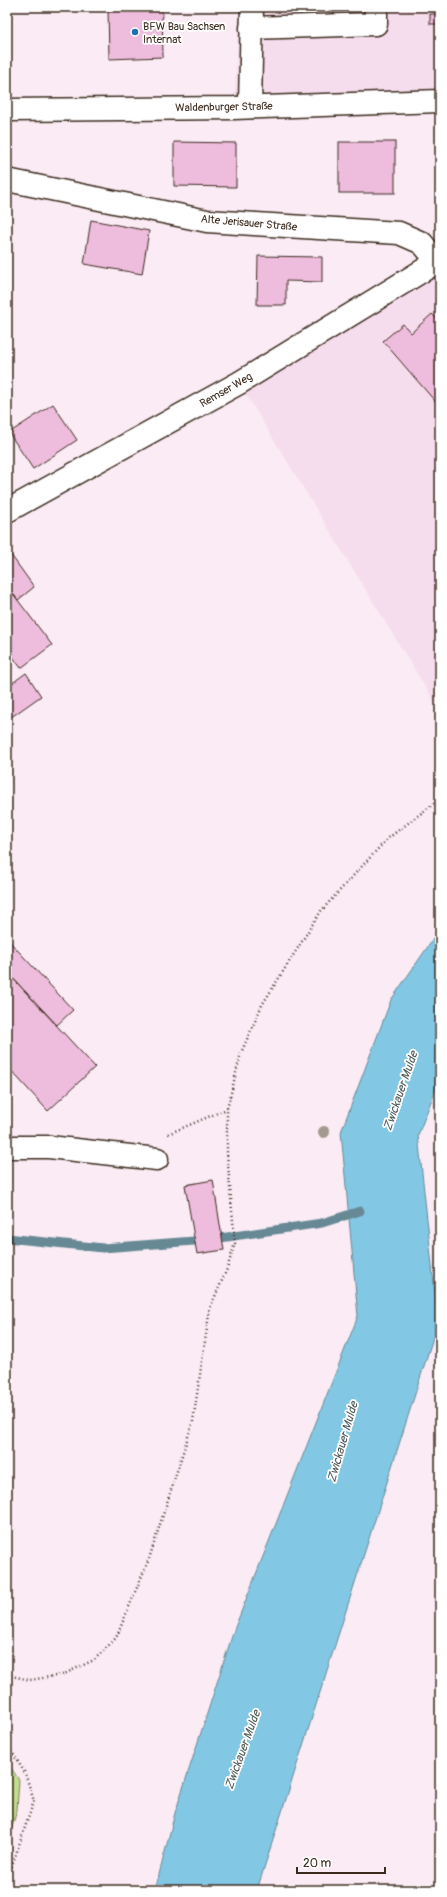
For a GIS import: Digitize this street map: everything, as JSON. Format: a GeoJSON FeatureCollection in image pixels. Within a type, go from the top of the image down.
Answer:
{"type":"FeatureCollection","features":[{"type":"Feature","properties":{"kind":"street"},"geometry":{"type":"LineString","coordinates":[[250,107],[252,18],[376,24],[376,7]]}},
{"type":"Feature","properties":{"kind":"street","name":"Waldenburger Straße"},"geometry":{"type":"LineString","coordinates":[[7,110],[250,107],[440,101]]}},
{"type":"Feature","properties":{"kind":"street","name":"Alte Jerisauer Straße"},"geometry":{"type":"LineString","coordinates":[[7,180],[207,221],[399,233],[422,243],[439,260]]}},
{"type":"Feature","properties":{"kind":"street","name":"Remser Weg"},"geometry":{"type":"LineString","coordinates":[[7,511],[239,383],[439,260]]}},
{"type":"Feature","properties":{"kind":"street"},"geometry":{"type":"LineString","coordinates":[[7,1147],[49,1147],[157,1159]]}},
{"type":"Feature","properties":{"kind":"path"},"geometry":{"type":"LineString","coordinates":[[7,1675],[30,1680],[62,1675],[94,1660],[116,1638],[149,1559],[193,1421],[210,1308],[227,1269],[235,1243],[228,1170],[226,1109],[241,1054],[262,1005],[321,911],[387,839],[440,798]]}},
{"type":"Feature","properties":{"kind":"path"},"geometry":{"type":"LineString","coordinates":[[168,1135],[226,1109]]}},
{"type":"Feature","properties":{"kind":"path"},"geometry":{"type":"LineString","coordinates":[[7,1744],[26,1773],[34,1801],[7,1880]]}},
{"type":"Feature","properties":{"kind":"shaded area"},"geometry":{"type":"Polygon","coordinates":[[[239,7],[440,7],[440,101],[234,108],[239,7]]]}},
{"type":"Feature","properties":{"kind":"shaded area"},"geometry":{"type":"Polygon","coordinates":[[[440,260],[440,711],[239,383],[440,260]]]}},
{"type":"Feature","properties":{"kind":"green space"},"geometry":{"type":"Polygon","coordinates":[[[7,1762],[19,1780],[17,1810],[7,1845],[7,1762]]]}},
{"type":"Feature","properties":{"kind":"water","name":"Zwickauer Mulde"},"geometry":{"type":"Polygon","coordinates":[[[440,929],[440,1078],[418,1135],[438,1322],[257,1890],[155,1890],[175,1813],[234,1630],[358,1316],[341,1132],[391,1000],[440,929]]]}},
{"type":"Feature","properties":{"kind":"building","name":"BFW Bau Sachsen Internat"},"geometry":{"type":"Polygon","coordinates":[[[108,7],[162,7],[163,57],[109,59],[108,7]]]}},
{"type":"Feature","properties":{"kind":"building"},"geometry":{"type":"Polygon","coordinates":[[[430,14],[440,14],[440,24],[430,24],[430,14]]]}},
{"type":"Feature","properties":{"kind":"building"},"geometry":{"type":"Polygon","coordinates":[[[174,142],[236,143],[236,187],[174,186],[174,142]]]}},
{"type":"Feature","properties":{"kind":"building"},"geometry":{"type":"Polygon","coordinates":[[[339,142],[395,142],[395,193],[339,193],[339,142]]]}},
{"type":"Feature","properties":{"kind":"building"},"geometry":{"type":"Polygon","coordinates":[[[91,220],[149,231],[142,274],[84,264],[91,220]]]}},
{"type":"Feature","properties":{"kind":"building"},"geometry":{"type":"Polygon","coordinates":[[[258,256],[322,257],[322,282],[286,281],[286,305],[257,305],[258,256]]]}},
{"type":"Feature","properties":{"kind":"building"},"geometry":{"type":"Polygon","coordinates":[[[432,314],[440,322],[440,407],[383,341],[403,324],[411,333],[432,314]]]}},
{"type":"Feature","properties":{"kind":"building"},"geometry":{"type":"Polygon","coordinates":[[[53,404],[77,440],[33,469],[9,433],[53,404]]]}},
{"type":"Feature","properties":{"kind":"building"},"geometry":{"type":"Polygon","coordinates":[[[8,551],[34,587],[18,600],[7,586],[8,551]]]}},
{"type":"Feature","properties":{"kind":"building"},"geometry":{"type":"Polygon","coordinates":[[[7,586],[52,645],[21,668],[7,649],[7,586]]]}},
{"type":"Feature","properties":{"kind":"building"},"geometry":{"type":"Polygon","coordinates":[[[26,673],[41,696],[7,720],[7,687],[26,673]]]}},
{"type":"Feature","properties":{"kind":"building"},"geometry":{"type":"Polygon","coordinates":[[[9,941],[73,1010],[57,1025],[7,972],[7,943],[9,941]]]}},
{"type":"Feature","properties":{"kind":"building"},"geometry":{"type":"Polygon","coordinates":[[[7,972],[95,1067],[48,1111],[7,1066],[7,972]]]}},
{"type":"Feature","properties":{"kind":"building"},"geometry":{"type":"Polygon","coordinates":[[[213,1180],[224,1250],[197,1254],[185,1185],[213,1180]]]}},
{"type":"Feature","properties":{"kind":"waterway"},"geometry":{"type":"LineString","coordinates":[[7,1238],[103,1248],[207,1240],[322,1223],[360,1211]]}},
{"type":"Feature","properties":{"kind":"place","name":"BFW Bau Sachsen Internat"},"geometry":{"type":"Point","coordinates":[135,32]}}]}
